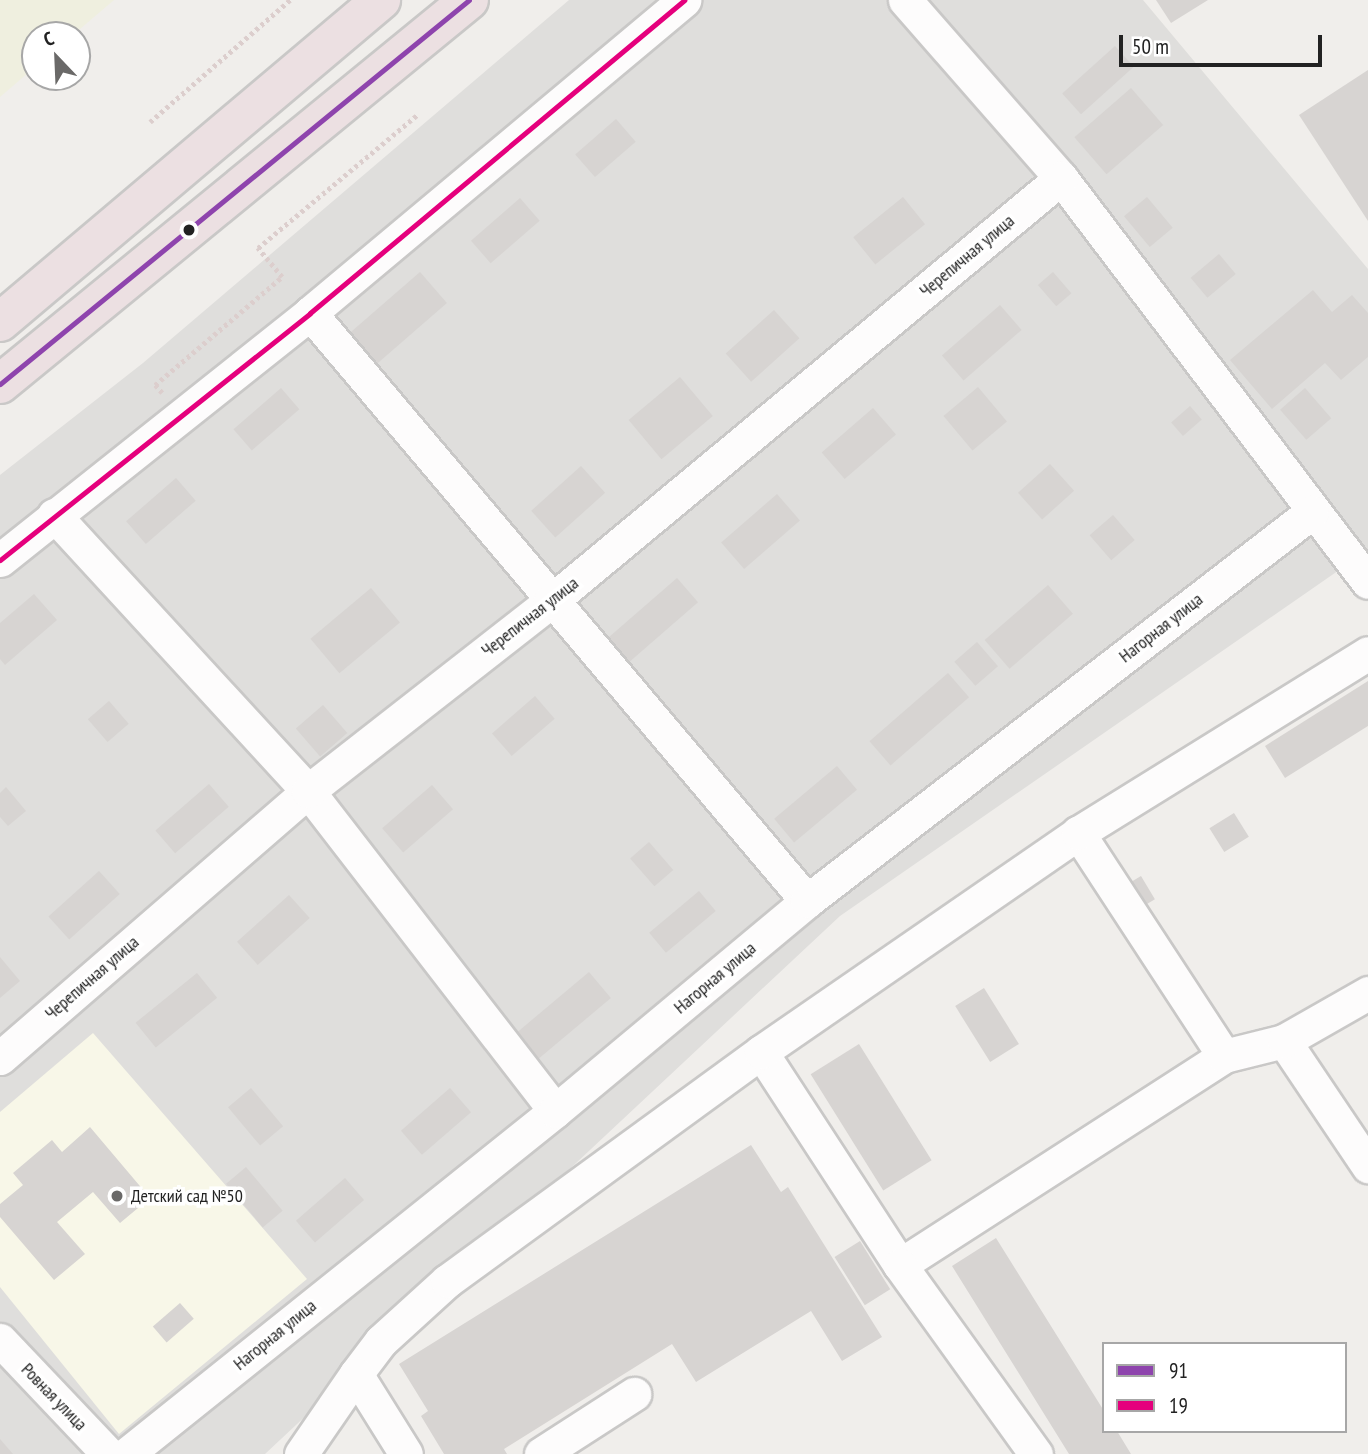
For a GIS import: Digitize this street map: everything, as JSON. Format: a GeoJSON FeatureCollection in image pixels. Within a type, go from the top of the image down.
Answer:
{"type":"FeatureCollection","features":[{"type":"Feature","properties":{"kind":"highway"},"geometry":{"type":"LineString","coordinates":[[0,321],[381,0]]}},
{"type":"Feature","properties":{"kind":"highway"},"geometry":{"type":"LineString","coordinates":[[0,384],[469,0]]}},
{"type":"Feature","properties":{"kind":"street"},"geometry":{"type":"LineString","coordinates":[[0,560],[54,515],[182,418],[685,0]]}},
{"type":"Feature","properties":{"kind":"street"},"geometry":{"type":"LineString","coordinates":[[905,0],[1061,178],[1312,512],[1368,582]]}},
{"type":"Feature","properties":{"kind":"street","name":"Черепичная улица"},"geometry":{"type":"LineString","coordinates":[[0,1058],[308,791],[550,602],[1061,178]]}},
{"type":"Feature","properties":{"kind":"street"},"geometry":{"type":"LineString","coordinates":[[310,313],[550,602],[807,901]]}},
{"type":"Feature","properties":{"kind":"street","name":"Нагорная улица"},"geometry":{"type":"LineString","coordinates":[[127,1454],[555,1111],[807,901],[1312,512]]}},
{"type":"Feature","properties":{"kind":"street"},"geometry":{"type":"LineString","coordinates":[[54,515],[308,791],[555,1111]]}},
{"type":"Feature","properties":{"kind":"street"},"geometry":{"type":"LineString","coordinates":[[301,1454],[381,1341],[447,1281],[761,1052],[1078,833],[1368,653]]}},
{"type":"Feature","properties":{"kind":"street"},"geometry":{"type":"LineString","coordinates":[[1078,833],[1224,1056]]}},
{"type":"Feature","properties":{"kind":"street"},"geometry":{"type":"LineString","coordinates":[[900,1265],[1224,1056],[1284,1041],[1368,993]]}},
{"type":"Feature","properties":{"kind":"street"},"geometry":{"type":"LineString","coordinates":[[1284,1041],[1368,1166]]}},
{"type":"Feature","properties":{"kind":"street"},"geometry":{"type":"LineString","coordinates":[[761,1052],[900,1265],[1036,1454]]}},
{"type":"Feature","properties":{"kind":"street","name":"Ровная улица"},"geometry":{"type":"LineString","coordinates":[[0,1340],[108,1454]]}},
{"type":"Feature","properties":{"kind":"street"},"geometry":{"type":"LineString","coordinates":[[356,1374],[406,1454]]}},
{"type":"Feature","properties":{"kind":"street"},"geometry":{"type":"LineString","coordinates":[[541,1454],[634,1394]]}},
{"type":"Feature","properties":{"kind":"path"},"geometry":{"type":"LineString","coordinates":[[150,122],[290,0]]}},
{"type":"Feature","properties":{"kind":"path"},"geometry":{"type":"LineString","coordinates":[[182,418],[155,385],[282,277],[258,248],[418,114]]}},
{"type":"Feature","properties":{"kind":"shaded area"},"geometry":{"type":"Polygon","coordinates":[[[569,0],[1143,0],[1368,269],[1368,550],[840,916],[265,1454],[0,1454],[0,475],[143,363],[569,0]]]}},
{"type":"Feature","properties":{"kind":"shaded area","name":"Детский сад №50"},"geometry":{"type":"Polygon","coordinates":[[[93,1033],[307,1279],[119,1434],[0,1287],[0,1112],[93,1033]]]}},
{"type":"Feature","properties":{"kind":"green space"},"geometry":{"type":"Polygon","coordinates":[[[0,0],[114,0],[89,21],[21,21],[21,79],[0,97],[0,0]]]}},
{"type":"Feature","properties":{"kind":"building"},"geometry":{"type":"Polygon","coordinates":[[[1156,0],[1208,0],[1171,23],[1156,0]]]}},
{"type":"Feature","properties":{"kind":"building"},"geometry":{"type":"Polygon","coordinates":[[[1115,46],[1134,67],[1081,114],[1062,94],[1115,46]]]}},
{"type":"Feature","properties":{"kind":"building"},"geometry":{"type":"Polygon","coordinates":[[[1368,70],[1368,221],[1299,115],[1368,70]]]}},
{"type":"Feature","properties":{"kind":"building"},"geometry":{"type":"Polygon","coordinates":[[[1131,88],[1163,125],[1107,174],[1074,137],[1131,88]]]}},
{"type":"Feature","properties":{"kind":"building"},"geometry":{"type":"Polygon","coordinates":[[[616,119],[636,142],[595,177],[575,154],[616,119]]]}},
{"type":"Feature","properties":{"kind":"building"},"geometry":{"type":"Polygon","coordinates":[[[903,197],[925,224],[875,264],[853,237],[903,197]]]}},
{"type":"Feature","properties":{"kind":"building"},"geometry":{"type":"Polygon","coordinates":[[[1147,197],[1173,228],[1150,247],[1124,216],[1147,197]]]}},
{"type":"Feature","properties":{"kind":"building"},"geometry":{"type":"Polygon","coordinates":[[[520,198],[540,221],[491,263],[471,241],[520,198]]]}},
{"type":"Feature","properties":{"kind":"building"},"geometry":{"type":"Polygon","coordinates":[[[1219,254],[1236,274],[1207,298],[1191,278],[1219,254]]]}},
{"type":"Feature","properties":{"kind":"building"},"geometry":{"type":"Polygon","coordinates":[[[420,272],[447,303],[373,367],[346,336],[420,272]]]}},
{"type":"Feature","properties":{"kind":"building"},"geometry":{"type":"Polygon","coordinates":[[[1053,272],[1071,293],[1056,306],[1038,285],[1053,272]]]}},
{"type":"Feature","properties":{"kind":"building"},"geometry":{"type":"Polygon","coordinates":[[[1313,290],[1332,312],[1352,295],[1368,313],[1368,357],[1341,380],[1325,363],[1272,409],[1230,360],[1313,290]]]}},
{"type":"Feature","properties":{"kind":"building"},"geometry":{"type":"Polygon","coordinates":[[[1000,305],[1022,330],[964,380],[942,356],[1000,305]]]}},
{"type":"Feature","properties":{"kind":"building"},"geometry":{"type":"Polygon","coordinates":[[[774,310],[799,338],[751,382],[726,353],[774,310]]]}},
{"type":"Feature","properties":{"kind":"building"},"geometry":{"type":"Polygon","coordinates":[[[680,377],[713,416],[661,459],[629,420],[680,377]]]}},
{"type":"Feature","properties":{"kind":"building"},"geometry":{"type":"Polygon","coordinates":[[[978,387],[1007,421],[972,450],[944,416],[978,387]]]}},
{"type":"Feature","properties":{"kind":"building"},"geometry":{"type":"Polygon","coordinates":[[[281,388],[299,409],[252,450],[233,429],[281,388]]]}},
{"type":"Feature","properties":{"kind":"building"},"geometry":{"type":"Polygon","coordinates":[[[1305,388],[1331,418],[1306,440],[1280,410],[1305,388]]]}},
{"type":"Feature","properties":{"kind":"building"},"geometry":{"type":"Polygon","coordinates":[[[1190,406],[1202,420],[1183,436],[1171,422],[1190,406]]]}},
{"type":"Feature","properties":{"kind":"building"},"geometry":{"type":"Polygon","coordinates":[[[873,408],[896,434],[845,479],[822,453],[873,408]]]}},
{"type":"Feature","properties":{"kind":"building"},"geometry":{"type":"Polygon","coordinates":[[[1050,464],[1074,491],[1042,520],[1018,493],[1050,464]]]}},
{"type":"Feature","properties":{"kind":"building"},"geometry":{"type":"Polygon","coordinates":[[[581,466],[605,493],[555,538],[531,511],[581,466]]]}},
{"type":"Feature","properties":{"kind":"building"},"geometry":{"type":"Polygon","coordinates":[[[176,478],[196,501],[146,544],[126,521],[176,478]]]}},
{"type":"Feature","properties":{"kind":"building"},"geometry":{"type":"Polygon","coordinates":[[[777,494],[800,520],[744,569],[721,543],[777,494]]]}},
{"type":"Feature","properties":{"kind":"building"},"geometry":{"type":"Polygon","coordinates":[[[1113,515],[1135,540],[1111,560],[1090,535],[1113,515]]]}},
{"type":"Feature","properties":{"kind":"building"},"geometry":{"type":"Polygon","coordinates":[[[677,578],[698,602],[628,663],[607,639],[677,578]]]}},
{"type":"Feature","properties":{"kind":"building"},"geometry":{"type":"Polygon","coordinates":[[[1048,585],[1073,614],[1010,669],[985,640],[1048,585]]]}},
{"type":"Feature","properties":{"kind":"building"},"geometry":{"type":"Polygon","coordinates":[[[371,588],[400,622],[339,673],[310,639],[371,588]]]}},
{"type":"Feature","properties":{"kind":"building"},"geometry":{"type":"Polygon","coordinates":[[[34,594],[57,620],[5,665],[0,659],[0,623],[34,594]]]}},
{"type":"Feature","properties":{"kind":"building"},"geometry":{"type":"Polygon","coordinates":[[[977,642],[998,666],[975,686],[954,662],[977,642]]]}},
{"type":"Feature","properties":{"kind":"building"},"geometry":{"type":"Polygon","coordinates":[[[948,673],[969,697],[891,765],[870,741],[948,673]]]}},
{"type":"Feature","properties":{"kind":"building"},"geometry":{"type":"Polygon","coordinates":[[[1368,681],[1368,726],[1285,778],[1265,746],[1368,681]]]}},
{"type":"Feature","properties":{"kind":"building"},"geometry":{"type":"Polygon","coordinates":[[[535,696],[555,719],[512,756],[492,733],[535,696]]]}},
{"type":"Feature","properties":{"kind":"building"},"geometry":{"type":"Polygon","coordinates":[[[109,701],[129,724],[108,742],[88,719],[109,701]]]}},
{"type":"Feature","properties":{"kind":"building"},"geometry":{"type":"Polygon","coordinates":[[[323,705],[347,733],[320,757],[296,729],[323,705]]]}},
{"type":"Feature","properties":{"kind":"building"},"geometry":{"type":"Polygon","coordinates":[[[837,766],[857,790],[794,842],[774,819],[837,766]]]}},
{"type":"Feature","properties":{"kind":"building"},"geometry":{"type":"Polygon","coordinates":[[[209,784],[229,807],[175,853],[155,831],[209,784]]]}},
{"type":"Feature","properties":{"kind":"building"},"geometry":{"type":"Polygon","coordinates":[[[432,785],[453,809],[403,852],[382,828],[432,785]]]}},
{"type":"Feature","properties":{"kind":"building"},"geometry":{"type":"Polygon","coordinates":[[[6,787],[26,811],[8,826],[0,817],[0,793],[6,787]]]}},
{"type":"Feature","properties":{"kind":"building"},"geometry":{"type":"Polygon","coordinates":[[[1234,813],[1249,837],[1224,852],[1209,828],[1234,813]]]}},
{"type":"Feature","properties":{"kind":"building"},"geometry":{"type":"Polygon","coordinates":[[[649,842],[673,870],[654,886],[630,858],[649,842]]]}},
{"type":"Feature","properties":{"kind":"building"},"geometry":{"type":"Polygon","coordinates":[[[99,871],[120,894],[69,940],[48,917],[99,871]]]}},
{"type":"Feature","properties":{"kind":"building"},"geometry":{"type":"Polygon","coordinates":[[[1141,876],[1155,899],[1138,909],[1124,886],[1141,876]]]}},
{"type":"Feature","properties":{"kind":"building"},"geometry":{"type":"Polygon","coordinates":[[[699,891],[716,911],[666,953],[649,933],[699,891]]]}},
{"type":"Feature","properties":{"kind":"building"},"geometry":{"type":"Polygon","coordinates":[[[289,895],[310,918],[258,965],[237,942],[289,895]]]}},
{"type":"Feature","properties":{"kind":"building"},"geometry":{"type":"Polygon","coordinates":[[[0,957],[20,981],[0,998],[0,957]]]}},
{"type":"Feature","properties":{"kind":"building"},"geometry":{"type":"Polygon","coordinates":[[[589,972],[611,998],[532,1064],[510,1038],[589,972]]]}},
{"type":"Feature","properties":{"kind":"building"},"geometry":{"type":"Polygon","coordinates":[[[197,973],[217,998],[156,1048],[136,1023],[197,973]]]}},
{"type":"Feature","properties":{"kind":"building"},"geometry":{"type":"Polygon","coordinates":[[[984,988],[1019,1044],[990,1062],[955,1006],[984,988]]]}},
{"type":"Feature","properties":{"kind":"building"},"geometry":{"type":"Polygon","coordinates":[[[859,1044],[932,1160],[883,1190],[811,1074],[859,1044]]]}},
{"type":"Feature","properties":{"kind":"building"},"geometry":{"type":"Polygon","coordinates":[[[251,1088],[283,1126],[260,1146],[228,1107],[251,1088]]]}},
{"type":"Feature","properties":{"kind":"building"},"geometry":{"type":"Polygon","coordinates":[[[450,1088],[471,1112],[422,1155],[401,1131],[450,1088]]]}},
{"type":"Feature","properties":{"kind":"building"},"geometry":{"type":"Polygon","coordinates":[[[90,1127],[150,1198],[120,1223],[93,1192],[57,1222],[85,1254],[54,1280],[0,1217],[0,1204],[23,1185],[13,1173],[52,1140],[62,1152],[90,1127]]]}},
{"type":"Feature","properties":{"kind":"building"},"geometry":{"type":"Polygon","coordinates":[[[751,1145],[781,1192],[788,1187],[882,1337],[842,1361],[811,1311],[696,1382],[672,1344],[504,1449],[507,1454],[444,1454],[421,1416],[428,1411],[399,1364],[751,1145]]]}},
{"type":"Feature","properties":{"kind":"building"},"geometry":{"type":"Polygon","coordinates":[[[246,1167],[283,1211],[263,1227],[226,1184],[246,1167]]]}},
{"type":"Feature","properties":{"kind":"building"},"geometry":{"type":"Polygon","coordinates":[[[345,1178],[364,1200],[315,1243],[296,1221],[345,1178]]]}},
{"type":"Feature","properties":{"kind":"building"},"geometry":{"type":"Polygon","coordinates":[[[996,1238],[1102,1408],[1102,1433],[1118,1433],[1131,1454],[1069,1454],[952,1266],[996,1238]]]}},
{"type":"Feature","properties":{"kind":"building"},"geometry":{"type":"Polygon","coordinates":[[[860,1241],[890,1289],[865,1305],[835,1257],[860,1241]]]}},
{"type":"Feature","properties":{"kind":"building"},"geometry":{"type":"Polygon","coordinates":[[[180,1303],[194,1319],[167,1342],[153,1327],[180,1303]]]}},
{"type":"Feature","properties":{"kind":"building"},"geometry":{"type":"Polygon","coordinates":[[[0,1439],[13,1454],[0,1454],[0,1439]]]}},
{"type":"Feature","properties":{"kind":"transit line","name":"91"},"geometry":{"type":"LineString","coordinates":[[0,384],[469,0]]}},
{"type":"Feature","properties":{"kind":"transit line","name":"19"},"geometry":{"type":"LineString","coordinates":[[0,560],[310,313],[685,0]]}},
{"type":"Feature","properties":{"kind":"place","name":"Детский сад №50"},"geometry":{"type":"Point","coordinates":[117,1196]}}]}
